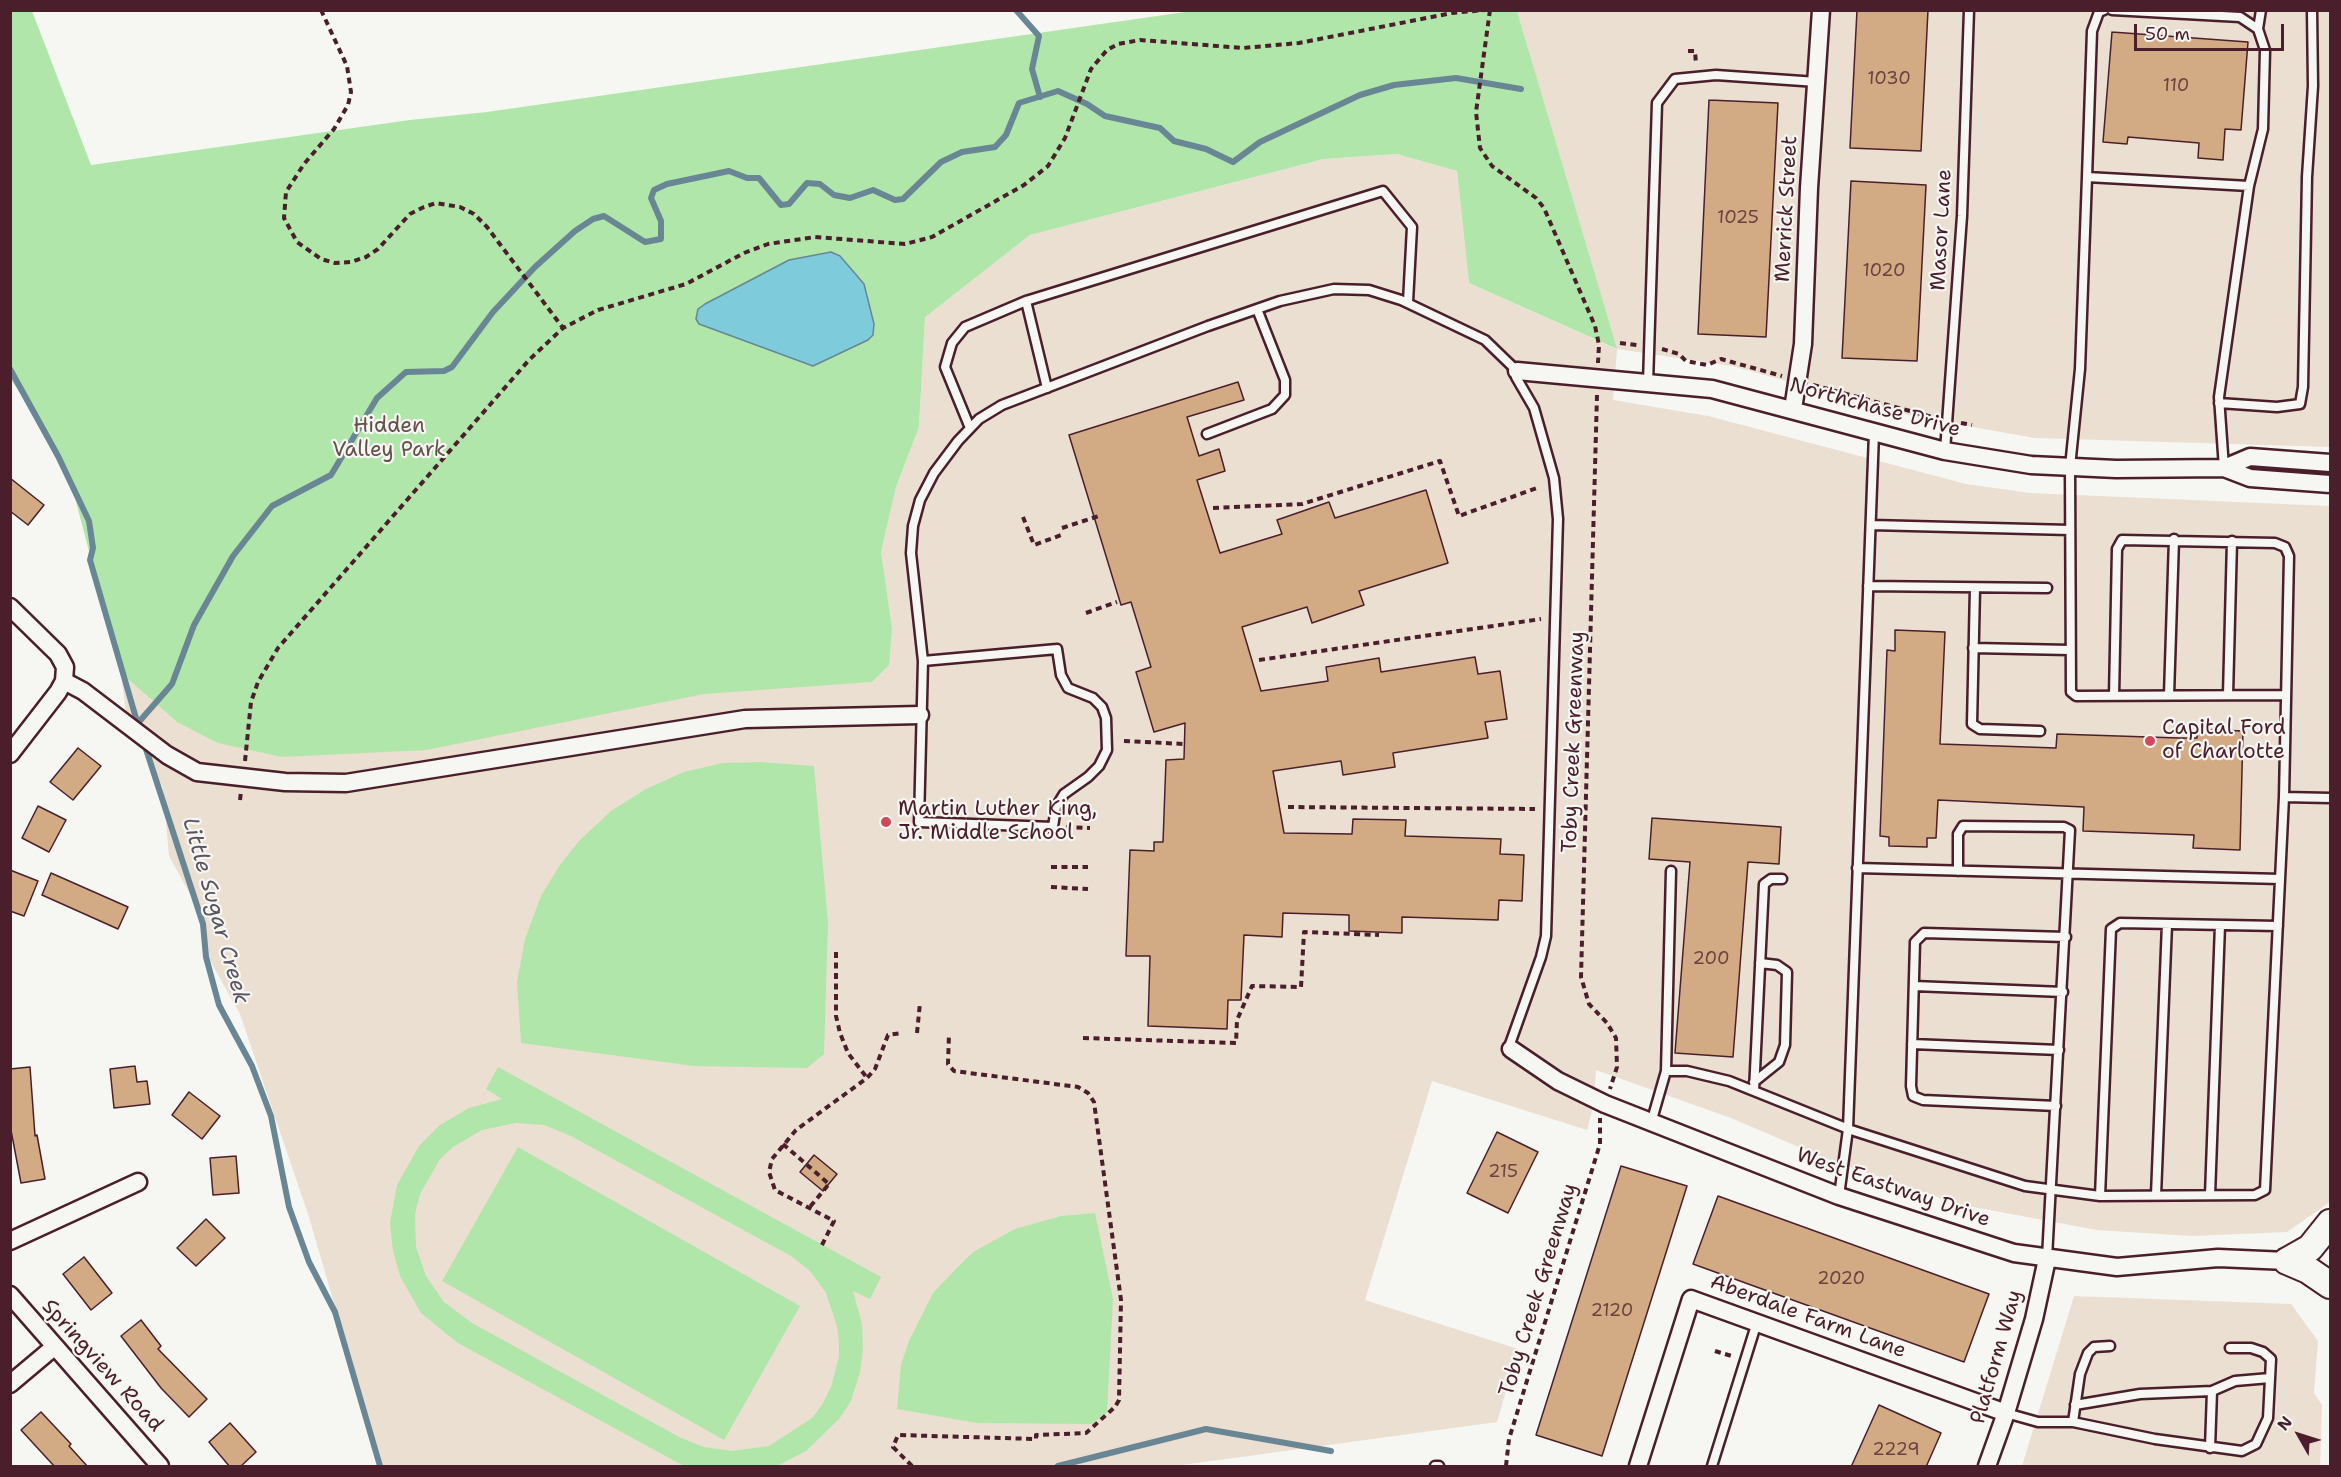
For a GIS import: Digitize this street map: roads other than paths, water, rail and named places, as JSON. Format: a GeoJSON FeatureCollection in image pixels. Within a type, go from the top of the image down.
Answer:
{"type":"FeatureCollection","features":[{"type":"Feature","properties":{"kind":"main road"},"geometry":{"type":"LineString","coordinates":[[2287,1261],[2310,1248],[2331,1223]]}},
{"type":"Feature","properties":{"kind":"main road"},"geometry":{"type":"LineString","coordinates":[[2287,1261],[2308,1270],[2331,1285]]}},
{"type":"Feature","properties":{"kind":"street","name":"Merrick Street"},"geometry":{"type":"LineString","coordinates":[[1792,409],[1803,344],[1809,188],[1818,82],[1821,10]]}},
{"type":"Feature","properties":{"kind":"street","name":"Northchase Drive"},"geometry":{"type":"LineString","coordinates":[[1517,371],[1712,389],[1945,451],[2031,465],[2116,470],[2224,468],[2250,457],[2331,463]]}},
{"type":"Feature","properties":{"kind":"street","name":"Northchase Drive"},"geometry":{"type":"LineString","coordinates":[[2224,468],[2250,478],[2331,484]]}},
{"type":"Feature","properties":{"kind":"street"},"geometry":{"type":"LineString","coordinates":[[10,607],[58,654],[65,668],[64,681],[10,754]]}},
{"type":"Feature","properties":{"kind":"street"},"geometry":{"type":"LineString","coordinates":[[64,681],[91,697],[167,755],[197,772],[240,774],[285,782],[346,783],[745,719],[920,715]]}},
{"type":"Feature","properties":{"kind":"street","name":"West Eastway Drive"},"geometry":{"type":"LineString","coordinates":[[1511,1049],[1558,1081],[1651,1123],[1839,1196],[2014,1253],[2117,1267],[2218,1258],[2287,1261]]}},
{"type":"Feature","properties":{"kind":"street"},"geometry":{"type":"LineString","coordinates":[[10,1241],[138,1182]]}},
{"type":"Feature","properties":{"kind":"street","name":"Platform Way"},"geometry":{"type":"LineString","coordinates":[[1987,1467],[2034,1319],[2047,1259]]}},
{"type":"Feature","properties":{"kind":"street","name":"Springview Road"},"geometry":{"type":"LineString","coordinates":[[10,1295],[160,1467]]}},
{"type":"Feature","properties":{"kind":"street","name":"Aberdale Farm Lane"},"geometry":{"type":"LineString","coordinates":[[1638,1467],[1690,1299],[2006,1413]]}},
{"type":"Feature","properties":{"kind":"street"},"geometry":{"type":"LineString","coordinates":[[10,1384],[54,1347]]}},
{"type":"Feature","properties":{"kind":"lane","name":"Masor Lane"},"geometry":{"type":"LineString","coordinates":[[1945,451],[1962,216],[1969,10]]}},
{"type":"Feature","properties":{"kind":"lane"},"geometry":{"type":"LineString","coordinates":[[2112,10],[2240,17],[2258,30]]}},
{"type":"Feature","properties":{"kind":"lane"},"geometry":{"type":"LineString","coordinates":[[2224,468],[2219,403],[2249,186],[2263,129],[2265,50],[2258,30],[2261,10]]}},
{"type":"Feature","properties":{"kind":"lane"},"geometry":{"type":"LineString","coordinates":[[2219,403],[2277,407],[2300,404],[2303,387],[2307,177],[2313,86],[2312,10]]}},
{"type":"Feature","properties":{"kind":"lane"},"geometry":{"type":"LineString","coordinates":[[2100,11],[2092,30],[2089,58],[2080,369],[2070,467],[2072,694],[2114,696],[2285,695]]}},
{"type":"Feature","properties":{"kind":"lane"},"geometry":{"type":"LineString","coordinates":[[1648,383],[1658,103],[1675,79],[1716,75],[1818,82]]}},
{"type":"Feature","properties":{"kind":"lane"},"geometry":{"type":"LineString","coordinates":[[2087,177],[2249,186]]}},
{"type":"Feature","properties":{"kind":"lane"},"geometry":{"type":"LineString","coordinates":[[970,428],[945,367],[952,343],[965,327],[1026,301],[1383,191],[1412,227],[1408,302]]}},
{"type":"Feature","properties":{"kind":"lane"},"geometry":{"type":"LineString","coordinates":[[923,661],[1057,649],[1061,675],[1068,688],[1093,698],[1102,707],[1106,718],[1107,750],[1099,766],[1064,794],[1056,807],[1053,827],[919,822],[923,661],[911,553],[913,526],[920,500],[934,473],[970,428],[1002,405],[1257,309],[1334,288],[1369,290],[1408,302],[1485,340],[1517,371],[1516,377],[1534,408],[1554,478],[1558,519],[1546,936],[1541,957],[1510,1044],[1511,1049]]}},
{"type":"Feature","properties":{"kind":"lane"},"geometry":{"type":"LineString","coordinates":[[1026,301],[1047,388]]}},
{"type":"Feature","properties":{"kind":"lane"},"geometry":{"type":"LineString","coordinates":[[1207,434],[1272,409],[1285,395],[1285,380],[1257,309]]}},
{"type":"Feature","properties":{"kind":"lane"},"geometry":{"type":"LineString","coordinates":[[1839,1196],[1848,1129],[1874,433]]}},
{"type":"Feature","properties":{"kind":"lane"},"geometry":{"type":"LineString","coordinates":[[1870,525],[2070,530]]}},
{"type":"Feature","properties":{"kind":"lane"},"geometry":{"type":"LineString","coordinates":[[1666,1071],[1708,1075],[1754,1087],[1848,1129],[2025,1186],[2100,1196],[2255,1195],[2262,1193],[2266,1187],[2284,797],[2288,553],[2282,545],[2126,538],[2118,546],[2114,696]]}},
{"type":"Feature","properties":{"kind":"lane"},"geometry":{"type":"LineString","coordinates":[[2169,695],[2174,539]]}},
{"type":"Feature","properties":{"kind":"lane"},"geometry":{"type":"LineString","coordinates":[[2228,695],[2232,541]]}},
{"type":"Feature","properties":{"kind":"lane"},"geometry":{"type":"LineString","coordinates":[[1868,586],[2047,588]]}},
{"type":"Feature","properties":{"kind":"lane"},"geometry":{"type":"LineString","coordinates":[[1975,588],[1974,727],[2040,731]]}},
{"type":"Feature","properties":{"kind":"lane"},"geometry":{"type":"LineString","coordinates":[[1973,648],[2070,650]]}},
{"type":"Feature","properties":{"kind":"lane"},"geometry":{"type":"LineString","coordinates":[[2284,797],[2331,798]]}},
{"type":"Feature","properties":{"kind":"lane"},"geometry":{"type":"LineString","coordinates":[[1958,871],[1958,834],[1963,826],[2064,827],[2071,832],[2047,1259]]}},
{"type":"Feature","properties":{"kind":"lane"},"geometry":{"type":"LineString","coordinates":[[1857,868],[2280,879]]}},
{"type":"Feature","properties":{"kind":"lane"},"geometry":{"type":"LineString","coordinates":[[1651,1123],[1666,1071],[1671,871]]}},
{"type":"Feature","properties":{"kind":"lane"},"geometry":{"type":"LineString","coordinates":[[1754,1087],[1764,884],[1771,879],[1782,879]]}},
{"type":"Feature","properties":{"kind":"lane"},"geometry":{"type":"LineString","coordinates":[[2100,1196],[2110,932],[2120,923],[2278,926]]}},
{"type":"Feature","properties":{"kind":"lane"},"geometry":{"type":"LineString","coordinates":[[2156,1195],[2167,924]]}},
{"type":"Feature","properties":{"kind":"lane"},"geometry":{"type":"LineString","coordinates":[[2210,1195],[2220,925]]}},
{"type":"Feature","properties":{"kind":"lane"},"geometry":{"type":"LineString","coordinates":[[2056,1106],[1917,1099],[1911,1090],[1915,942],[1921,934],[2066,937]]}},
{"type":"Feature","properties":{"kind":"lane"},"geometry":{"type":"LineString","coordinates":[[1754,1087],[1779,1062],[1785,1045],[1787,972],[1777,965],[1760,963]]}},
{"type":"Feature","properties":{"kind":"lane"},"geometry":{"type":"LineString","coordinates":[[1914,986],[2063,992]]}},
{"type":"Feature","properties":{"kind":"lane"},"geometry":{"type":"LineString","coordinates":[[1912,1044],[2060,1050]]}},
{"type":"Feature","properties":{"kind":"lane"},"geometry":{"type":"LineString","coordinates":[[1712,1467],[1757,1322]]}},
{"type":"Feature","properties":{"kind":"lane"},"geometry":{"type":"LineString","coordinates":[[2073,1422],[2080,1374],[2088,1353],[2094,1347],[2110,1346]]}},
{"type":"Feature","properties":{"kind":"lane"},"geometry":{"type":"LineString","coordinates":[[2006,1413],[2038,1422],[2073,1422],[2155,1439],[2242,1451],[2256,1444],[2268,1418],[2271,1359],[2263,1352],[2251,1348],[2230,1348]]}},
{"type":"Feature","properties":{"kind":"lane"},"geometry":{"type":"LineString","coordinates":[[2074,1405],[2140,1394],[2212,1391],[2235,1381],[2270,1378]]}},
{"type":"Feature","properties":{"kind":"lane"},"geometry":{"type":"LineString","coordinates":[[2210,1448],[2212,1391]]}},
{"type":"Feature","properties":{"kind":"water"},"geometry":{"type":"Polygon","coordinates":[[[831,252],[840,256],[864,284],[874,324],[873,335],[868,340],[813,366],[699,324],[696,319],[698,309],[705,304],[789,260],[831,252]]]}},
{"type":"Feature","properties":{"kind":"waterway"},"geometry":{"type":"LineString","coordinates":[[1016,10],[1039,36],[1032,69],[1040,97]]}},
{"type":"Feature","properties":{"kind":"waterway"},"geometry":{"type":"LineString","coordinates":[[138,723],[172,684],[194,625],[233,556],[272,506],[331,475],[377,398],[406,372],[444,371],[452,367],[493,312],[535,267],[575,231],[593,219],[604,216],[645,242],[661,239],[661,221],[651,198],[654,190],[667,184],[729,171],[747,178],[759,178],[781,205],[789,204],[807,183],[820,184],[834,195],[850,198],[873,190],[895,200],[903,199],[941,162],[962,152],[995,147],[1006,135],[1019,103],[1058,91],[1087,104],[1105,116],[1160,128],[1174,141],[1206,149],[1233,162],[1260,142],[1360,95],[1394,85],[1456,78],[1521,89]]}},
{"type":"Feature","properties":{"kind":"waterway","name":"Little Sugar Creek"},"geometry":{"type":"LineString","coordinates":[[10,369],[58,456],[89,521],[93,548],[90,560],[138,725]]}},
{"type":"Feature","properties":{"kind":"waterway","name":"Little Sugar Creek"},"geometry":{"type":"LineString","coordinates":[[144,743],[203,924],[206,957],[219,1005],[252,1066],[271,1116],[289,1207],[309,1262],[335,1312],[380,1466]]}},
{"type":"Feature","properties":{"kind":"waterway"},"geometry":{"type":"LineString","coordinates":[[1058,1466],[1206,1429],[1331,1451]]}},
{"type":"Feature","properties":{"kind":"place","name":"Capital Ford of Charlotte"},"geometry":{"type":"Point","coordinates":[2150,741]}},
{"type":"Feature","properties":{"kind":"place","name":"Martin Luther King, Jr. Middle School"},"geometry":{"type":"Point","coordinates":[886,822]}},
{"type":"Feature","properties":{"kind":"park label","name":"Hidden Valley Park"},"geometry":{"type":"Point","coordinates":[389,439]}}]}
